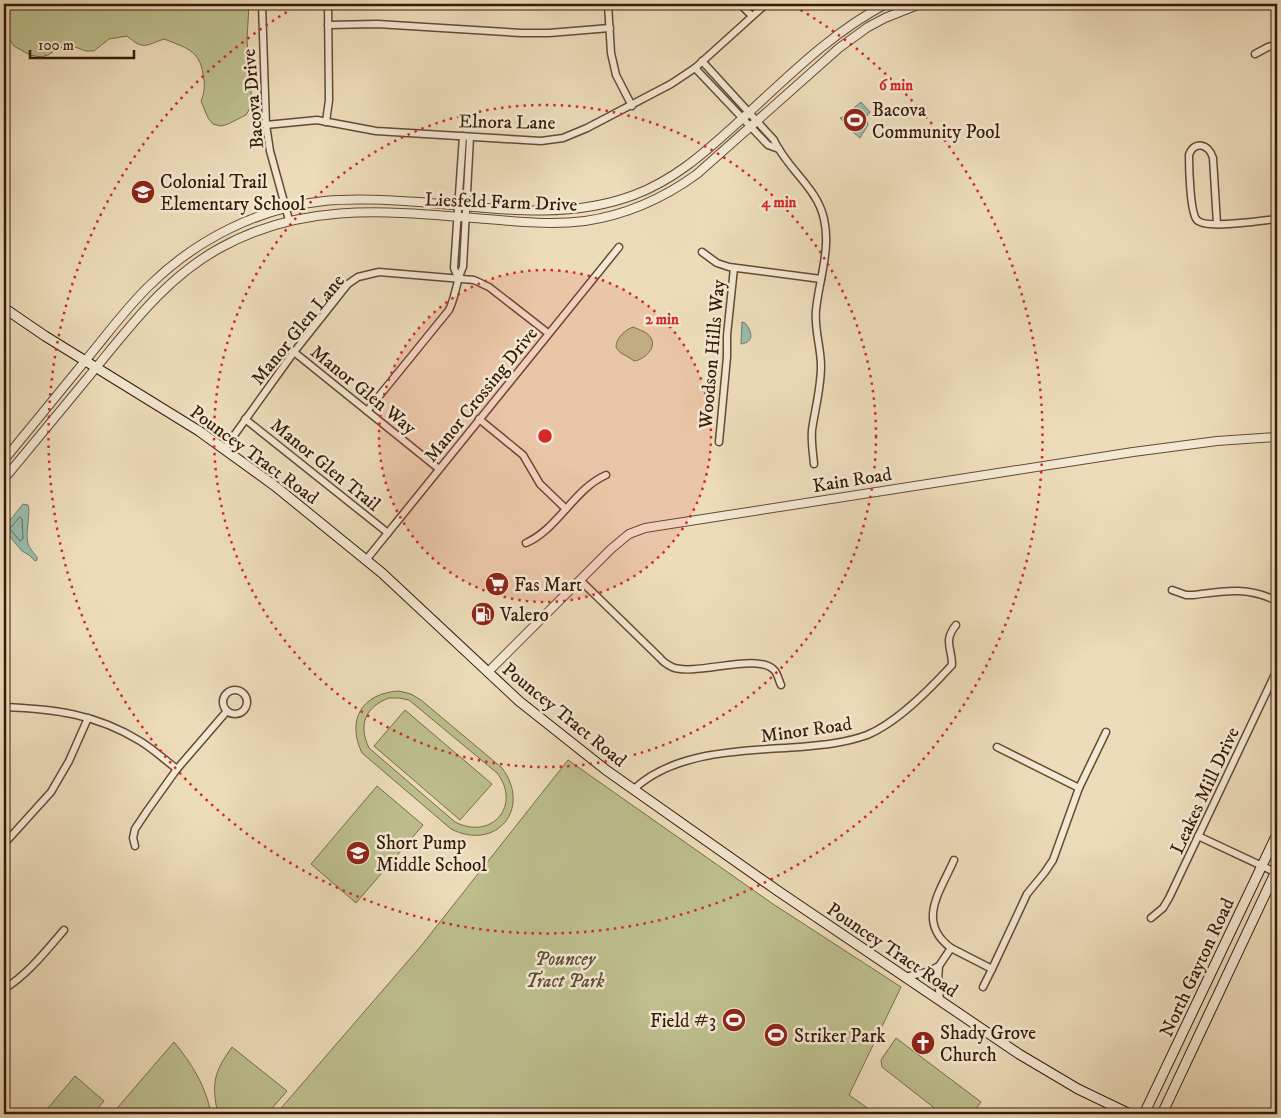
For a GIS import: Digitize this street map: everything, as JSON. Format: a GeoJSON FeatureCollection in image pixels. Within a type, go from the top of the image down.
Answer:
{"type":"FeatureCollection","features":[{"type":"Feature","properties":{"kind":"main road","name":"Pouncey Tract Road"},"geometry":{"type":"LineString","coordinates":[[4,308],[225,448],[275,486],[366,560],[552,728],[634,789],[905,978],[1019,1054],[1055,1076],[1130,1114]]}},
{"type":"Feature","properties":{"kind":"main road","name":"North Gayton Road"},"geometry":{"type":"LineString","coordinates":[[1144,1114],[1277,834]]}},
{"type":"Feature","properties":{"kind":"main road","name":"North Gayton Road"},"geometry":{"type":"LineString","coordinates":[[1162,1114],[1277,871]]}},
{"type":"Feature","properties":{"kind":"street","name":"Bacova Drive"},"geometry":{"type":"LineString","coordinates":[[262,4],[266,125],[270,151],[289,220]]}},
{"type":"Feature","properties":{"kind":"street"},"geometry":{"type":"LineString","coordinates":[[326,122],[329,100],[328,4]]}},
{"type":"Feature","properties":{"kind":"street"},"geometry":{"type":"LineString","coordinates":[[608,4],[611,53],[616,75],[632,106]]}},
{"type":"Feature","properties":{"kind":"street"},"geometry":{"type":"LineString","coordinates":[[740,4],[752,16]]}},
{"type":"Feature","properties":{"kind":"street","name":"Elnora Lane"},"geometry":{"type":"LineString","coordinates":[[266,125],[317,120],[376,130],[541,141],[563,138],[588,128],[672,84],[695,68],[766,4]]}},
{"type":"Feature","properties":{"kind":"street","name":"Liesfeld Farm Drive"},"geometry":{"type":"LineString","coordinates":[[4,460],[140,295],[177,261],[203,243],[230,228],[286,208],[323,201],[392,201],[548,211],[586,208],[621,200],[646,190],[680,172],[828,42],[872,7],[886,4]]}},
{"type":"Feature","properties":{"kind":"street","name":"Liesfeld Farm Drive"},"geometry":{"type":"LineString","coordinates":[[4,479],[154,298],[185,271],[238,238],[289,220],[335,213],[380,212],[556,223],[594,219],[632,209],[663,196],[686,183],[722,154],[839,48],[853,38],[885,18],[920,4]]}},
{"type":"Feature","properties":{"kind":"street"},"geometry":{"type":"LineString","coordinates":[[328,25],[377,24],[521,33],[549,33],[610,28]]}},
{"type":"Feature","properties":{"kind":"street"},"geometry":{"type":"LineString","coordinates":[[1255,54],[1268,47],[1277,45]]}},
{"type":"Feature","properties":{"kind":"street"},"geometry":{"type":"LineString","coordinates":[[702,61],[774,140],[812,192],[824,218],[826,246],[816,311],[816,337],[820,351],[821,366],[812,432],[814,464]]}},
{"type":"Feature","properties":{"kind":"street"},"geometry":{"type":"LineString","coordinates":[[695,68],[768,145],[779,149]]}},
{"type":"Feature","properties":{"kind":"street"},"geometry":{"type":"LineString","coordinates":[[368,411],[449,310],[456,294],[458,278],[454,268],[462,206],[466,136]]}},
{"type":"Feature","properties":{"kind":"street"},"geometry":{"type":"LineString","coordinates":[[1218,224],[1213,158],[1209,148],[1199,145],[1191,150],[1189,155],[1193,213],[1198,222],[1202,224],[1218,224],[1277,219]]}},
{"type":"Feature","properties":{"kind":"street","name":"Manor Crossing Drive"},"geometry":{"type":"LineString","coordinates":[[366,560],[619,247]]}},
{"type":"Feature","properties":{"kind":"street"},"geometry":{"type":"LineString","coordinates":[[702,252],[717,263],[734,268],[821,279]]}},
{"type":"Feature","properties":{"kind":"street","name":"Woodson Hills Way"},"geometry":{"type":"LineString","coordinates":[[719,442],[734,268]]}},
{"type":"Feature","properties":{"kind":"street","name":"Manor Glen Lane"},"geometry":{"type":"LineString","coordinates":[[225,448],[294,352],[348,284],[358,277],[379,272],[458,278],[482,282],[548,333]]}},
{"type":"Feature","properties":{"kind":"street","name":"Manor Glen Way"},"geometry":{"type":"LineString","coordinates":[[294,352],[439,469]]}},
{"type":"Feature","properties":{"kind":"street","name":"Manor Glen Trail"},"geometry":{"type":"LineString","coordinates":[[245,419],[388,533]]}},
{"type":"Feature","properties":{"kind":"street"},"geometry":{"type":"LineString","coordinates":[[479,419],[523,455],[540,484],[566,509]]}},
{"type":"Feature","properties":{"kind":"street","name":"Kain Road"},"geometry":{"type":"LineString","coordinates":[[488,672],[622,538],[645,528],[1133,452],[1217,440],[1277,437]]}},
{"type":"Feature","properties":{"kind":"street"},"geometry":{"type":"LineString","coordinates":[[526,543],[539,536],[593,482],[606,475]]}},
{"type":"Feature","properties":{"kind":"street"},"geometry":{"type":"LineString","coordinates":[[580,580],[660,658],[673,668],[689,670],[752,663],[769,667],[775,671],[781,685]]}},
{"type":"Feature","properties":{"kind":"street"},"geometry":{"type":"LineString","coordinates":[[1172,590],[1186,595],[1193,595],[1240,590],[1254,592],[1277,601]]}},
{"type":"Feature","properties":{"kind":"street","name":"Minor Road"},"geometry":{"type":"LineString","coordinates":[[634,789],[656,772],[700,758],[843,742],[874,731],[916,700],[952,666],[952,656],[948,646],[949,638],[956,625]]}},
{"type":"Feature","properties":{"kind":"street","name":"Leakes Mill Drive"},"geometry":{"type":"LineString","coordinates":[[1151,918],[1166,904],[1277,670]]}},
{"type":"Feature","properties":{"kind":"street"},"geometry":{"type":"LineString","coordinates":[[4,708],[52,710],[101,722],[141,742],[178,769]]}},
{"type":"Feature","properties":{"kind":"street"},"geometry":{"type":"LineString","coordinates":[[135,846],[133,838],[135,829],[178,769],[227,710]]}},
{"type":"Feature","properties":{"kind":"street"},"geometry":{"type":"LineString","coordinates":[[4,844],[51,792],[69,761],[88,718]]}},
{"type":"Feature","properties":{"kind":"street"},"geometry":{"type":"LineString","coordinates":[[983,987],[1027,894],[1053,860],[1079,788],[1106,732]]}},
{"type":"Feature","properties":{"kind":"street"},"geometry":{"type":"LineString","coordinates":[[997,747],[1079,788]]}},
{"type":"Feature","properties":{"kind":"street"},"geometry":{"type":"LineString","coordinates":[[1198,836],[1262,866],[1277,871]]}},
{"type":"Feature","properties":{"kind":"street"},"geometry":{"type":"LineString","coordinates":[[954,860],[932,910],[933,926],[940,940],[951,948],[992,969]]}},
{"type":"Feature","properties":{"kind":"street"},"geometry":{"type":"LineString","coordinates":[[4,989],[33,965],[64,930]]}},
{"type":"Feature","properties":{"kind":"street"},"geometry":{"type":"LineString","coordinates":[[940,1001],[939,966],[951,948]]}},
{"type":"Feature","properties":{"kind":"street"},"geometry":{"type":"LineString","coordinates":[[905,978],[927,972],[939,966]]}},
{"type":"Feature","properties":{"kind":"green space"},"geometry":{"type":"Polygon","coordinates":[[[4,4],[249,4],[247,40],[252,105],[246,115],[228,124],[221,126],[213,124],[208,118],[201,101],[204,78],[195,54],[178,44],[164,39],[148,45],[141,45],[127,36],[109,39],[94,51],[86,51],[72,46],[59,48],[41,57],[30,55],[14,46],[4,32],[4,4]]]}},
{"type":"Feature","properties":{"kind":"green space"},"geometry":{"type":"Polygon","coordinates":[[[633,327],[647,334],[652,342],[649,353],[634,361],[616,347],[622,335],[633,327]]]}},
{"type":"Feature","properties":{"kind":"green space"},"geometry":{"type":"Polygon","coordinates":[[[399,691],[411,694],[421,700],[502,768],[510,783],[513,798],[511,811],[505,822],[495,830],[483,835],[468,835],[451,829],[362,753],[357,741],[357,719],[367,703],[375,697],[399,691]],[[389,698],[374,706],[369,712],[364,724],[364,732],[369,748],[455,822],[468,827],[481,827],[499,817],[504,808],[506,797],[504,785],[497,773],[409,700],[389,698]]]}},
{"type":"Feature","properties":{"kind":"green space"},"geometry":{"type":"Polygon","coordinates":[[[405,710],[492,784],[460,820],[374,746],[405,710]]]}},
{"type":"Feature","properties":{"kind":"green space","name":"Pouncey Tract Park"},"geometry":{"type":"Polygon","coordinates":[[[568,760],[773,904],[901,987],[849,1095],[876,1114],[276,1114],[421,946],[568,760]]]}},
{"type":"Feature","properties":{"kind":"green space"},"geometry":{"type":"Polygon","coordinates":[[[377,786],[423,825],[356,903],[311,864],[377,786]]]}},
{"type":"Feature","properties":{"kind":"green space"},"geometry":{"type":"Polygon","coordinates":[[[896,1038],[981,1102],[972,1114],[942,1114],[882,1067],[881,1060],[896,1038]]]}},
{"type":"Feature","properties":{"kind":"green space"},"geometry":{"type":"Polygon","coordinates":[[[174,1042],[187,1059],[202,1085],[211,1114],[112,1114],[174,1042]]]}},
{"type":"Feature","properties":{"kind":"green space"},"geometry":{"type":"Polygon","coordinates":[[[232,1047],[287,1091],[267,1114],[218,1114],[215,1094],[216,1079],[221,1064],[232,1047]]]}},
{"type":"Feature","properties":{"kind":"green space"},"geometry":{"type":"Polygon","coordinates":[[[75,1076],[104,1101],[93,1114],[43,1114],[75,1076]]]}},
{"type":"Feature","properties":{"kind":"water","name":"Bacova Community Pool"},"geometry":{"type":"Polygon","coordinates":[[[861,102],[870,112],[866,117],[868,125],[860,138],[853,132],[863,121],[851,130],[840,118],[861,102]]]}},
{"type":"Feature","properties":{"kind":"water"},"geometry":{"type":"Polygon","coordinates":[[[742,322],[747,326],[751,336],[749,341],[741,344],[742,322]]]}},
{"type":"Feature","properties":{"kind":"water"},"geometry":{"type":"Polygon","coordinates":[[[23,504],[28,505],[29,508],[27,539],[29,547],[37,557],[35,561],[22,551],[5,531],[7,524],[23,504]]]}},
{"type":"Feature","properties":{"kind":"place","name":"Bacova Community Pool"},"geometry":{"type":"Point","coordinates":[855,120]}},
{"type":"Feature","properties":{"kind":"place","name":"Colonial Trail Elementary School"},"geometry":{"type":"Point","coordinates":[143,192]}},
{"type":"Feature","properties":{"kind":"place","name":"Fas Mart"},"geometry":{"type":"Point","coordinates":[497,584]}},
{"type":"Feature","properties":{"kind":"place","name":"Valero"},"geometry":{"type":"Point","coordinates":[483,614]}},
{"type":"Feature","properties":{"kind":"place","name":"Short Pump Middle School"},"geometry":{"type":"Point","coordinates":[358,853]}},
{"type":"Feature","properties":{"kind":"place","name":"Field #3"},"geometry":{"type":"Point","coordinates":[734,1020]}},
{"type":"Feature","properties":{"kind":"place","name":"Striker Park"},"geometry":{"type":"Point","coordinates":[776,1035]}},
{"type":"Feature","properties":{"kind":"place","name":"Shady Grove Church"},"geometry":{"type":"Point","coordinates":[923,1043]}}]}
